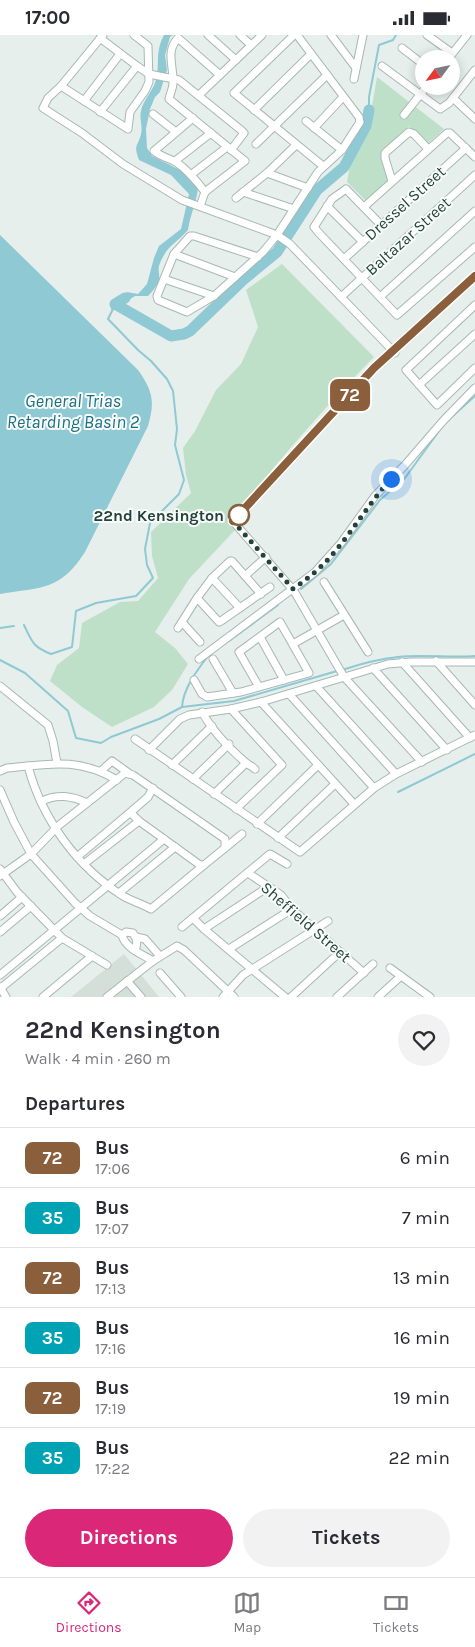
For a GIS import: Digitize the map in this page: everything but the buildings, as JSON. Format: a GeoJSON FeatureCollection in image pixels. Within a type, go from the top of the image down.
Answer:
{"type":"FeatureCollection","features":[{"type":"Feature","properties":{"kind":"street"},"geometry":{"type":"LineString","coordinates":[[61,86],[128,129],[130,112],[148,86],[152,75],[148,46],[134,35]]}},
{"type":"Feature","properties":{"kind":"street"},"geometry":{"type":"LineString","coordinates":[[208,35],[236,60]]}},
{"type":"Feature","properties":{"kind":"street"},"geometry":{"type":"LineString","coordinates":[[240,35],[251,45]]}},
{"type":"Feature","properties":{"kind":"street"},"geometry":{"type":"LineString","coordinates":[[199,95],[262,35]]}},
{"type":"Feature","properties":{"kind":"street"},"geometry":{"type":"LineString","coordinates":[[258,257],[190,236],[174,254],[157,296],[158,300],[187,312],[214,296],[258,257],[279,235],[323,166],[342,151],[360,120],[296,35],[234,93],[323,166]]}},
{"type":"Feature","properties":{"kind":"street"},"geometry":{"type":"LineString","coordinates":[[331,35],[356,68]]}},
{"type":"Feature","properties":{"kind":"street"},"geometry":{"type":"LineString","coordinates":[[354,79],[363,35]]}},
{"type":"Feature","properties":{"kind":"street"},"geometry":{"type":"LineString","coordinates":[[428,35],[444,50]]}},
{"type":"Feature","properties":{"kind":"street"},"geometry":{"type":"LineString","coordinates":[[455,50],[467,35]]}},
{"type":"Feature","properties":{"kind":"street"},"geometry":{"type":"LineString","coordinates":[[471,35],[475,38]]}},
{"type":"Feature","properties":{"kind":"street"},"geometry":{"type":"LineString","coordinates":[[192,174],[229,148],[244,133],[179,80],[152,75],[136,66],[101,36],[61,86],[48,98],[42,108],[82,133],[123,164],[182,201],[279,235],[290,244],[394,352]]}},
{"type":"Feature","properties":{"kind":"street"},"geometry":{"type":"LineString","coordinates":[[198,206],[205,192],[245,161],[169,99],[173,85],[170,78],[170,51],[174,43],[178,38],[220,75]]}},
{"type":"Feature","properties":{"kind":"street"},"geometry":{"type":"LineString","coordinates":[[402,48],[415,58]]}},
{"type":"Feature","properties":{"kind":"street"},"geometry":{"type":"LineString","coordinates":[[84,101],[120,54]]}},
{"type":"Feature","properties":{"kind":"street"},"geometry":{"type":"LineString","coordinates":[[254,110],[311,54]]}},
{"type":"Feature","properties":{"kind":"street"},"geometry":{"type":"LineString","coordinates":[[100,112],[136,66]]}},
{"type":"Feature","properties":{"kind":"street"},"geometry":{"type":"LineString","coordinates":[[382,66],[415,90]]}},
{"type":"Feature","properties":{"kind":"street"},"geometry":{"type":"LineString","coordinates":[[422,95],[440,109],[449,103],[475,70]]}},
{"type":"Feature","properties":{"kind":"street"},"geometry":{"type":"LineString","coordinates":[[256,144],[327,75]]}},
{"type":"Feature","properties":{"kind":"street"},"geometry":{"type":"LineString","coordinates":[[404,115],[420,95]]}},
{"type":"Feature","properties":{"kind":"street"},"geometry":{"type":"LineString","coordinates":[[314,128],[343,97]]}},
{"type":"Feature","properties":{"kind":"street"},"geometry":{"type":"LineString","coordinates":[[453,98],[474,115]]}},
{"type":"Feature","properties":{"kind":"street"},"geometry":{"type":"LineString","coordinates":[[153,114],[176,132]]}},
{"type":"Feature","properties":{"kind":"street"},"geometry":{"type":"LineString","coordinates":[[193,119],[154,151],[175,161],[192,174],[205,192]]}},
{"type":"Feature","properties":{"kind":"street"},"geometry":{"type":"LineString","coordinates":[[306,121],[342,151]]}},
{"type":"Feature","properties":{"kind":"street"},"geometry":{"type":"LineString","coordinates":[[175,161],[211,133]]}},
{"type":"Feature","properties":{"kind":"street"},"geometry":{"type":"LineString","coordinates":[[392,181],[385,153],[409,133],[414,134],[428,149]]}},
{"type":"Feature","properties":{"kind":"street"},"geometry":{"type":"LineString","coordinates":[[364,207],[448,133],[475,157]]}},
{"type":"Feature","properties":{"kind":"street"},"geometry":{"type":"LineString","coordinates":[[236,198],[267,173],[296,145]]}},
{"type":"Feature","properties":{"kind":"street","name":"Dressel Street"},"geometry":{"type":"LineString","coordinates":[[344,259],[466,148]]}},
{"type":"Feature","properties":{"kind":"street"},"geometry":{"type":"LineString","coordinates":[[267,173],[308,188]]}},
{"type":"Feature","properties":{"kind":"street","name":"Baltazar Street"},"geometry":{"type":"LineString","coordinates":[[341,297],[475,175]]}},
{"type":"Feature","properties":{"kind":"street"},"geometry":{"type":"LineString","coordinates":[[381,225],[346,189],[332,199],[314,227],[397,315],[475,247]]}},
{"type":"Feature","properties":{"kind":"street"},"geometry":{"type":"LineString","coordinates":[[243,192],[294,209]]}},
{"type":"Feature","properties":{"kind":"street"},"geometry":{"type":"LineString","coordinates":[[327,206],[363,242]]}},
{"type":"Feature","properties":{"kind":"street"},"geometry":{"type":"LineString","coordinates":[[380,297],[475,211]]}},
{"type":"Feature","properties":{"kind":"street"},"geometry":{"type":"LineString","coordinates":[[174,254],[235,277]]}},
{"type":"Feature","properties":{"kind":"street"},"geometry":{"type":"LineString","coordinates":[[422,762],[343,675],[293,589],[232,520],[374,368],[394,352],[475,276]]}},
{"type":"Feature","properties":{"kind":"street"},"geometry":{"type":"LineString","coordinates":[[164,279],[214,296]]}},
{"type":"Feature","properties":{"kind":"street"},"geometry":{"type":"LineString","coordinates":[[475,305],[407,369],[407,372],[437,405],[475,368]]}},
{"type":"Feature","properties":{"kind":"street"},"geometry":{"type":"LineString","coordinates":[[419,385],[475,335]]}},
{"type":"Feature","properties":{"kind":"street"},"geometry":{"type":"LineString","coordinates":[[199,659],[315,572],[331,556],[375,496],[406,465],[442,421],[475,388]]}},
{"type":"Feature","properties":{"kind":"street"},"geometry":{"type":"LineString","coordinates":[[245,576],[266,557]]}},
{"type":"Feature","properties":{"kind":"street"},"geometry":{"type":"LineString","coordinates":[[200,642],[180,625],[212,578],[230,561],[260,594]]}},
{"type":"Feature","properties":{"kind":"street"},"geometry":{"type":"LineString","coordinates":[[212,578],[240,608]]}},
{"type":"Feature","properties":{"kind":"street"},"geometry":{"type":"LineString","coordinates":[[324,583],[368,652]]}},
{"type":"Feature","properties":{"kind":"street"},"geometry":{"type":"LineString","coordinates":[[197,598],[217,620],[221,621],[270,587]]}},
{"type":"Feature","properties":{"kind":"street"},"geometry":{"type":"LineString","coordinates":[[293,644],[344,615]]}},
{"type":"Feature","properties":{"kind":"street"},"geometry":{"type":"LineString","coordinates":[[194,680],[204,696],[233,693],[259,687],[309,673],[280,622],[238,652],[259,687]]}},
{"type":"Feature","properties":{"kind":"street"},"geometry":{"type":"LineString","coordinates":[[260,637],[284,680]]}},
{"type":"Feature","properties":{"kind":"street"},"geometry":{"type":"LineString","coordinates":[[214,659],[233,693]]}},
{"type":"Feature","properties":{"kind":"street"},"geometry":{"type":"LineString","coordinates":[[436,661],[475,705]]}},
{"type":"Feature","properties":{"kind":"street"},"geometry":{"type":"LineString","coordinates":[[150,750],[180,719],[189,715],[231,709],[261,702],[316,686],[343,675],[402,662],[436,661],[474,664]]}},
{"type":"Feature","properties":{"kind":"street"},"geometry":{"type":"LineString","coordinates":[[135,739],[257,824],[300,851],[374,788],[396,774],[473,737],[402,662]]}},
{"type":"Feature","properties":{"kind":"street"},"geometry":{"type":"LineString","coordinates":[[373,668],[446,749]]}},
{"type":"Feature","properties":{"kind":"street"},"geometry":{"type":"LineString","coordinates":[[0,686],[48,725],[54,741],[57,763]]}},
{"type":"Feature","properties":{"kind":"street"},"geometry":{"type":"LineString","coordinates":[[316,686],[396,774]]}},
{"type":"Feature","properties":{"kind":"street"},"geometry":{"type":"LineString","coordinates":[[289,694],[374,788]]}},
{"type":"Feature","properties":{"kind":"street"},"geometry":{"type":"LineString","coordinates":[[261,702],[354,804]]}},
{"type":"Feature","properties":{"kind":"street"},"geometry":{"type":"LineString","coordinates":[[231,709],[282,765],[236,809]]}},
{"type":"Feature","properties":{"kind":"street"},"geometry":{"type":"LineString","coordinates":[[202,712],[229,745],[246,763],[255,769]]}},
{"type":"Feature","properties":{"kind":"street"},"geometry":{"type":"LineString","coordinates":[[172,765],[212,726]]}},
{"type":"Feature","properties":{"kind":"street"},"geometry":{"type":"LineString","coordinates":[[193,779],[229,745]]}},
{"type":"Feature","properties":{"kind":"street"},"geometry":{"type":"LineString","coordinates":[[101,771],[112,761],[225,839],[225,847]]}},
{"type":"Feature","properties":{"kind":"street"},"geometry":{"type":"LineString","coordinates":[[0,771],[6,768],[57,763],[89,767],[117,780]]}},
{"type":"Feature","properties":{"kind":"street"},"geometry":{"type":"LineString","coordinates":[[214,794],[246,763]]}},
{"type":"Feature","properties":{"kind":"street"},"geometry":{"type":"LineString","coordinates":[[257,824],[318,765]]}},
{"type":"Feature","properties":{"kind":"street"},"geometry":{"type":"LineString","coordinates":[[28,766],[41,802],[55,829],[77,857],[109,886],[151,909],[242,834]]}},
{"type":"Feature","properties":{"kind":"street"},"geometry":{"type":"LineString","coordinates":[[107,965],[62,938],[1,873],[31,854],[55,829],[125,773],[130,774]]}},
{"type":"Feature","properties":{"kind":"street"},"geometry":{"type":"LineString","coordinates":[[278,838],[335,784]]}},
{"type":"Feature","properties":{"kind":"street"},"geometry":{"type":"LineString","coordinates":[[77,857],[148,797],[152,789]]}},
{"type":"Feature","properties":{"kind":"street"},"geometry":{"type":"LineString","coordinates":[[0,790],[31,854],[56,883],[82,909],[122,935],[123,941],[153,961]]}},
{"type":"Feature","properties":{"kind":"street"},"geometry":{"type":"LineString","coordinates":[[41,802],[48,798],[58,797],[80,799],[87,803]]}},
{"type":"Feature","properties":{"kind":"street"},"geometry":{"type":"LineString","coordinates":[[133,810],[132,813],[138,821],[200,865],[204,865]]}},
{"type":"Feature","properties":{"kind":"street"},"geometry":{"type":"LineString","coordinates":[[84,864],[138,821]]}},
{"type":"Feature","properties":{"kind":"street"},"geometry":{"type":"LineString","coordinates":[[0,975],[82,909],[164,839]]}},
{"type":"Feature","properties":{"kind":"street"},"geometry":{"type":"LineString","coordinates":[[119,893],[175,847]]}},
{"type":"Feature","properties":{"kind":"street"},"geometry":{"type":"LineString","coordinates":[[182,927],[270,854],[286,864]]}},
{"type":"Feature","properties":{"kind":"street","name":"Sheffield Street"},"geometry":{"type":"LineString","coordinates":[[248,873],[281,895],[292,909],[364,973]]}},
{"type":"Feature","properties":{"kind":"street"},"geometry":{"type":"LineString","coordinates":[[204,929],[268,887]]}},
{"type":"Feature","properties":{"kind":"street"},"geometry":{"type":"LineString","coordinates":[[0,916],[22,897]]}},
{"type":"Feature","properties":{"kind":"street"},"geometry":{"type":"LineString","coordinates":[[0,932],[31,906]]}},
{"type":"Feature","properties":{"kind":"street"},"geometry":{"type":"LineString","coordinates":[[228,949],[292,909]]}},
{"type":"Feature","properties":{"kind":"street"},"geometry":{"type":"LineString","coordinates":[[193,918],[285,997]]}},
{"type":"Feature","properties":{"kind":"street"},"geometry":{"type":"LineString","coordinates":[[226,994],[251,969],[328,921]]}},
{"type":"Feature","properties":{"kind":"street"},"geometry":{"type":"LineString","coordinates":[[122,935],[126,932],[133,933],[138,943],[135,950]]}},
{"type":"Feature","properties":{"kind":"street"},"geometry":{"type":"LineString","coordinates":[[136,937],[145,939],[160,956]]}},
{"type":"Feature","properties":{"kind":"street"},"geometry":{"type":"LineString","coordinates":[[6,997],[0,987],[62,938]]}},
{"type":"Feature","properties":{"kind":"street"},"geometry":{"type":"LineString","coordinates":[[107,997],[153,961],[177,946],[184,949],[226,994],[234,997]]}},
{"type":"Feature","properties":{"kind":"street"},"geometry":{"type":"LineString","coordinates":[[291,997],[340,952]]}},
{"type":"Feature","properties":{"kind":"street"},"geometry":{"type":"LineString","coordinates":[[42,997],[92,956]]}},
{"type":"Feature","properties":{"kind":"street"},"geometry":{"type":"LineString","coordinates":[[337,997],[373,964]]}},
{"type":"Feature","properties":{"kind":"street"},"geometry":{"type":"LineString","coordinates":[[390,968],[430,997]]}},
{"type":"Feature","properties":{"kind":"street"},"geometry":{"type":"LineString","coordinates":[[160,973],[181,997]]}},
{"type":"Feature","properties":{"kind":"street"},"geometry":{"type":"LineString","coordinates":[[381,996],[401,976]]}},
{"type":"Feature","properties":{"kind":"street"},"geometry":{"type":"LineString","coordinates":[[127,981],[141,997]]}},
{"type":"Feature","properties":{"kind":"shaded area"},"geometry":{"type":"Polygon","coordinates":[[[124,954],[159,997],[71,997],[124,954]]]}},
{"type":"Feature","properties":{"kind":"green space"},"geometry":{"type":"Polygon","coordinates":[[[377,77],[444,129],[427,144],[409,126],[382,153],[389,181],[366,201],[347,182],[350,165],[372,125],[372,106],[377,77]]]}},
{"type":"Feature","properties":{"kind":"green space"},"geometry":{"type":"Polygon","coordinates":[[[282,264],[374,357],[318,417],[229,521],[236,529],[189,579],[155,632],[175,648],[188,664],[172,690],[154,707],[112,727],[82,707],[50,681],[57,665],[79,648],[82,623],[120,602],[138,601],[158,578],[152,556],[151,532],[191,493],[186,475],[183,448],[195,431],[216,390],[241,364],[258,327],[246,290],[282,264]]]}},
{"type":"Feature","properties":{"kind":"water"},"geometry":{"type":"Polygon","coordinates":[[[164,35],[173,35],[170,37],[165,55],[167,70],[160,92],[155,97],[150,109],[146,129],[147,148],[152,156],[184,172],[198,187],[197,193],[188,230],[169,248],[163,257],[155,288],[148,296],[135,296],[112,311],[110,306],[127,292],[138,294],[147,284],[159,246],[181,229],[189,194],[171,175],[139,160],[136,151],[141,131],[141,111],[157,77],[159,48],[164,35]]]}},
{"type":"Feature","properties":{"kind":"water","name":"General Trias Retarding Basin 2"},"geometry":{"type":"Polygon","coordinates":[[[0,235],[138,370],[150,391],[152,410],[148,426],[85,552],[76,565],[58,581],[49,585],[0,594],[0,235]]]}},
{"type":"Feature","properties":{"kind":"waterway"},"geometry":{"type":"LineString","coordinates":[[369,110],[369,97],[379,45],[393,40],[396,35]]}},
{"type":"Feature","properties":{"kind":"waterway"},"geometry":{"type":"LineString","coordinates":[[125,298],[115,304],[171,336],[190,331],[243,280],[277,252],[317,190],[344,167],[366,126],[369,110]]}},
{"type":"Feature","properties":{"kind":"waterway"},"geometry":{"type":"LineString","coordinates":[[24,625],[34,643],[40,649],[51,654],[72,647],[76,611],[96,603],[136,596],[153,578],[147,565],[145,549],[150,523],[179,494],[184,480],[175,445],[177,429],[173,391],[167,379],[151,361],[108,319],[113,309]]}},
{"type":"Feature","properties":{"kind":"waterway"},"geometry":{"type":"LineString","coordinates":[[445,423],[475,396]]}},
{"type":"Feature","properties":{"kind":"waterway"},"geometry":{"type":"LineString","coordinates":[[301,589],[331,564],[380,500],[405,478],[439,431]]}},
{"type":"Feature","properties":{"kind":"waterway"},"geometry":{"type":"LineString","coordinates":[[229,641],[278,605]]}},
{"type":"Feature","properties":{"kind":"waterway"},"geometry":{"type":"LineString","coordinates":[[0,628],[14,626]]}},
{"type":"Feature","properties":{"kind":"waterway"},"geometry":{"type":"LineString","coordinates":[[0,660],[25,673],[68,711],[76,738],[101,743],[111,737],[159,719],[182,707],[185,693],[195,673],[209,655]]}},
{"type":"Feature","properties":{"kind":"waterway"},"geometry":{"type":"LineString","coordinates":[[342,670],[398,657],[475,656]]}},
{"type":"Feature","properties":{"kind":"waterway"},"geometry":{"type":"LineString","coordinates":[[182,707],[234,701],[337,671]]}},
{"type":"Feature","properties":{"kind":"waterway"},"geometry":{"type":"LineString","coordinates":[[398,792],[475,754]]}},
{"type":"Feature","properties":{"kind":"bus line","name":"72"},"geometry":{"type":"LineString","coordinates":[[233,521],[374,368],[475,276]]}},
{"type":"Feature","properties":{"kind":"place","name":"22nd Kensington"},"geometry":{"type":"Point","coordinates":[239,515]}},
{"type":"Feature","properties":{"kind":"route"},"geometry":{"type":"LineString","coordinates":[[239,515],[233,521],[293,589],[305,581],[331,556],[362,517],[371,502],[391,479]]}}]}
